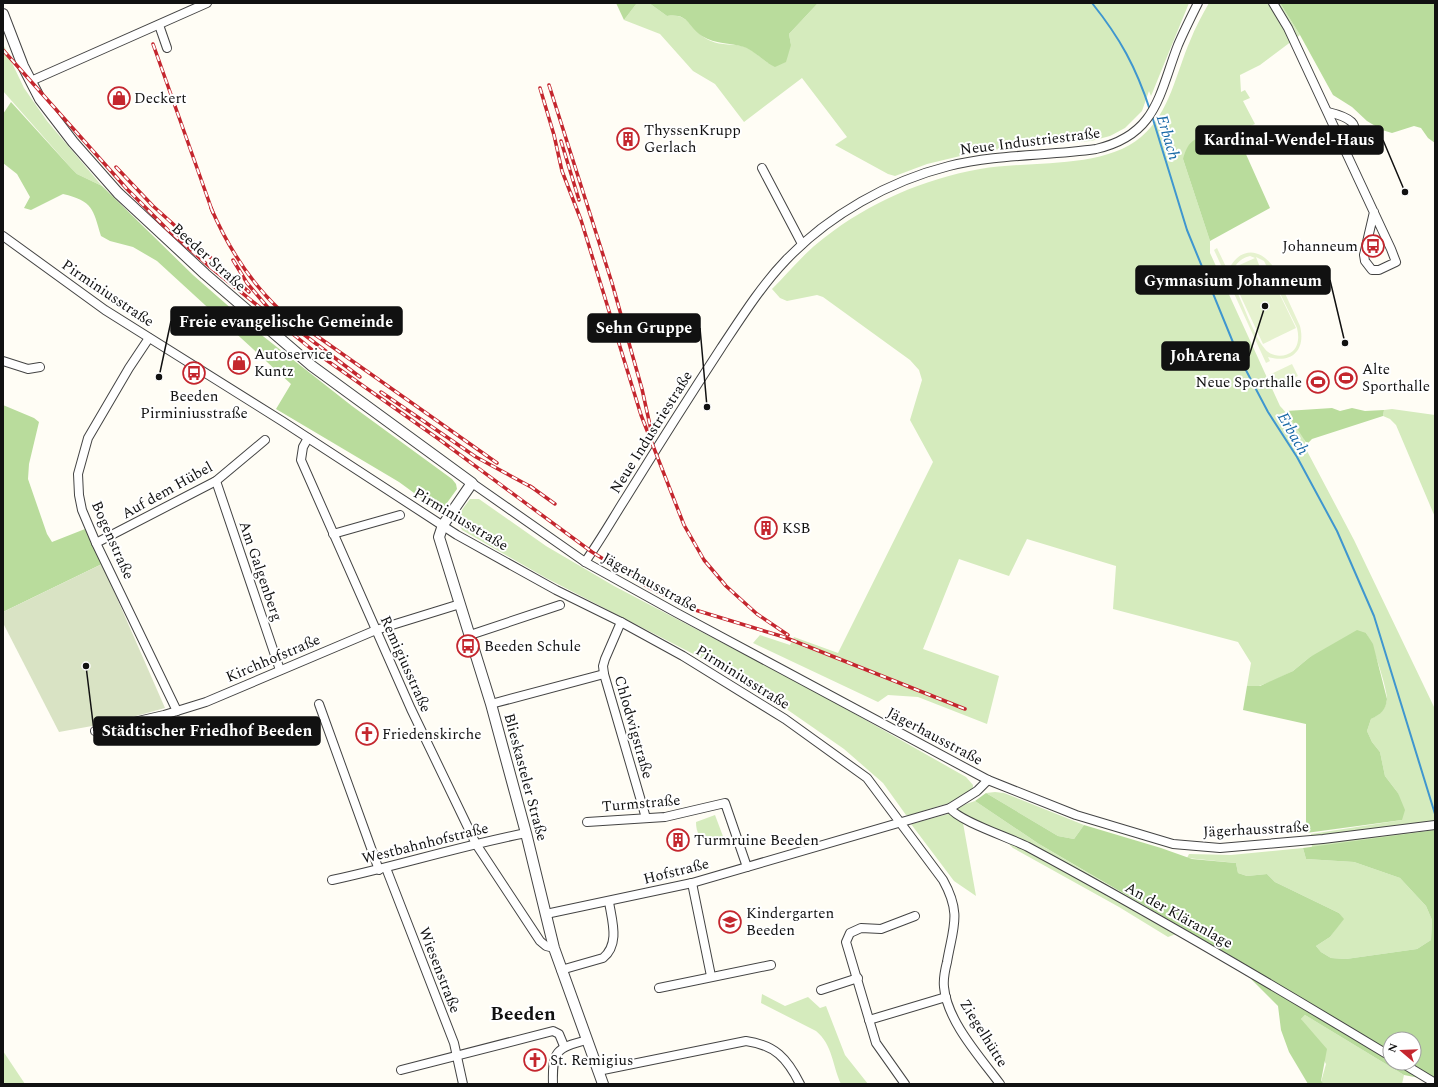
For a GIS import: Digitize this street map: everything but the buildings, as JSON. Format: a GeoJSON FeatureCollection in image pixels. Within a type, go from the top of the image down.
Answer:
{"type":"FeatureCollection","features":[{"type":"Feature","properties":{"kind":"street"},"geometry":{"type":"LineString","coordinates":[[31,81],[207,3]]}},
{"type":"Feature","properties":{"kind":"street","name":"Neue Industriestraße"},"geometry":{"type":"LineString","coordinates":[[585,562],[734,328],[767,282],[802,244],[816,232],[861,202],[897,184],[923,174],[977,160],[1014,155],[1084,151],[1107,146],[1128,137],[1146,120],[1156,106],[1165,85],[1178,44],[1198,3]]}},
{"type":"Feature","properties":{"kind":"street"},"geometry":{"type":"LineString","coordinates":[[1273,3],[1288,28],[1342,140],[1374,212],[1396,262],[1379,270],[1372,270],[1365,261],[1365,248],[1374,212]]}},
{"type":"Feature","properties":{"kind":"street","name":"Beeder Straße"},"geometry":{"type":"LineString","coordinates":[[3,14],[31,81],[50,113],[95,168],[144,218],[205,274],[318,371],[472,483]]}},
{"type":"Feature","properties":{"kind":"street"},"geometry":{"type":"LineString","coordinates":[[159,24],[167,48]]}},
{"type":"Feature","properties":{"kind":"street"},"geometry":{"type":"LineString","coordinates":[[1328,112],[1351,121],[1354,126],[1350,136],[1342,140]]}},
{"type":"Feature","properties":{"kind":"street"},"geometry":{"type":"LineString","coordinates":[[762,168],[802,244]]}},
{"type":"Feature","properties":{"kind":"street","name":"Pirminiusstraße"},"geometry":{"type":"LineString","coordinates":[[3,236],[105,310],[481,549],[556,590],[621,622],[684,656],[770,709],[844,760],[867,778],[900,823]]}},
{"type":"Feature","properties":{"kind":"street","name":"Bogenstraße"},"geometry":{"type":"LineString","coordinates":[[149,338],[129,368],[88,438],[82,455],[78,474],[79,495],[82,510],[96,543],[177,710]]}},
{"type":"Feature","properties":{"kind":"street"},"geometry":{"type":"LineString","coordinates":[[3,361],[28,369],[40,367]]}},
{"type":"Feature","properties":{"kind":"street","name":"Remigiusstraße"},"geometry":{"type":"LineString","coordinates":[[308,438],[303,447],[301,460],[411,709],[476,844],[540,941],[546,946],[554,948]]}},
{"type":"Feature","properties":{"kind":"street","name":"Auf dem Hübel"},"geometry":{"type":"LineString","coordinates":[[96,543],[216,481],[265,440]]}},
{"type":"Feature","properties":{"kind":"street","name":"Am Galgenberg"},"geometry":{"type":"LineString","coordinates":[[216,481],[280,670]]}},
{"type":"Feature","properties":{"kind":"street","name":"Blieskasteler Straße"},"geometry":{"type":"LineString","coordinates":[[472,483],[443,525],[439,537],[490,704],[526,833],[554,948],[603,1084]]}},
{"type":"Feature","properties":{"kind":"street","name":"Jägerhausstraße"},"geometry":{"type":"LineString","coordinates":[[472,483],[585,562],[675,612],[988,780],[1076,815],[1154,839],[1193,847],[1238,847],[1435,825]]}},
{"type":"Feature","properties":{"kind":"street"},"geometry":{"type":"LineString","coordinates":[[333,534],[400,515]]}},
{"type":"Feature","properties":{"kind":"street","name":"Kirchhofstraße"},"geometry":{"type":"LineString","coordinates":[[95,731],[206,702],[376,630],[460,604]]}},
{"type":"Feature","properties":{"kind":"street"},"geometry":{"type":"LineString","coordinates":[[470,635],[560,605]]}},
{"type":"Feature","properties":{"kind":"street","name":"Chlodwigstraße"},"geometry":{"type":"LineString","coordinates":[[621,622],[605,659],[603,666],[604,674],[646,818]]}},
{"type":"Feature","properties":{"kind":"street"},"geometry":{"type":"LineString","coordinates":[[490,704],[604,674]]}},
{"type":"Feature","properties":{"kind":"street","name":"Wiesenstraße"},"geometry":{"type":"LineString","coordinates":[[319,704],[457,1055],[463,1084]]}},
{"type":"Feature","properties":{"kind":"street","name":"Hofstraße"},"geometry":{"type":"LineString","coordinates":[[546,914],[609,902],[692,883],[950,808],[971,796],[988,780]]}},
{"type":"Feature","properties":{"kind":"street","name":"Turmstraße"},"geometry":{"type":"LineString","coordinates":[[587,822],[680,815],[725,803],[747,867]]}},
{"type":"Feature","properties":{"kind":"street","name":"An der Kläranlage"},"geometry":{"type":"LineString","coordinates":[[950,808],[962,818],[1026,846],[1240,966],[1382,1051]]}},
{"type":"Feature","properties":{"kind":"street","name":"Ziegelhütte"},"geometry":{"type":"LineString","coordinates":[[900,823],[943,880],[953,901],[956,914],[955,926],[945,972],[946,997],[953,1016],[1000,1084]]}},
{"type":"Feature","properties":{"kind":"street","name":"Westbahnhofstraße"},"geometry":{"type":"LineString","coordinates":[[332,880],[383,869],[476,844],[526,833]]}},
{"type":"Feature","properties":{"kind":"street"},"geometry":{"type":"LineString","coordinates":[[692,883],[711,976]]}},
{"type":"Feature","properties":{"kind":"street"},"geometry":{"type":"LineString","coordinates":[[561,970],[603,958],[608,954],[614,939],[609,902]]}},
{"type":"Feature","properties":{"kind":"street"},"geometry":{"type":"LineString","coordinates":[[905,1084],[876,1043],[858,978],[846,942],[850,933],[861,928],[882,928],[915,916]]}},
{"type":"Feature","properties":{"kind":"street"},"geometry":{"type":"LineString","coordinates":[[659,988],[771,964]]}},
{"type":"Feature","properties":{"kind":"street"},"geometry":{"type":"LineString","coordinates":[[821,990],[858,978]]}},
{"type":"Feature","properties":{"kind":"street"},"geometry":{"type":"LineString","coordinates":[[869,1020],[946,997]]}},
{"type":"Feature","properties":{"kind":"street"},"geometry":{"type":"LineString","coordinates":[[401,1070],[553,1031],[559,1034],[564,1046]]}},
{"type":"Feature","properties":{"kind":"street"},"geometry":{"type":"LineString","coordinates":[[553,1084],[554,1060],[557,1053],[564,1046],[587,1040]]}},
{"type":"Feature","properties":{"kind":"street"},"geometry":{"type":"LineString","coordinates":[[598,1071],[746,1041],[764,1044],[782,1056],[789,1064],[800,1084]]}},
{"type":"Feature","properties":{"kind":"street"},"geometry":{"type":"LineString","coordinates":[[1415,1071],[1435,1083]]}},
{"type":"Feature","properties":{"kind":"green space"},"geometry":{"type":"Polygon","coordinates":[[[616,3],[637,3],[624,20],[616,3]]]}},
{"type":"Feature","properties":{"kind":"green space"},"geometry":{"type":"Polygon","coordinates":[[[637,3],[649,3],[667,16],[681,17],[704,37],[711,41],[715,43],[748,48],[768,63],[791,45],[789,34],[818,3],[1189,3],[1151,96],[1149,91],[1142,111],[1125,128],[1110,136],[1091,141],[1031,145],[977,152],[927,164],[895,176],[888,174],[835,145],[847,137],[802,78],[744,122],[715,84],[693,71],[660,34],[624,20],[637,3]]]}},
{"type":"Feature","properties":{"kind":"green space"},"geometry":{"type":"Polygon","coordinates":[[[649,3],[818,3],[789,34],[791,45],[786,62],[775,67],[744,47],[707,39],[697,32],[684,18],[680,16],[667,16],[649,3]]]}},
{"type":"Feature","properties":{"kind":"green space"},"geometry":{"type":"Polygon","coordinates":[[[1209,3],[1280,3],[1300,35],[1260,65],[1240,75],[1241,92],[1245,90],[1250,98],[1243,101],[1255,124],[1248,127],[1251,134],[1238,139],[1245,152],[1235,149],[1225,141],[1183,159],[1210,241],[1210,253],[1280,406],[1301,432],[1307,451],[1354,540],[1435,709],[1435,830],[1312,848],[1311,834],[1402,820],[1398,793],[1385,776],[1380,752],[1372,742],[1367,731],[1371,719],[1382,711],[1386,705],[1387,698],[1379,665],[1366,633],[1310,657],[1293,671],[1275,680],[1259,686],[1247,686],[1251,663],[1238,642],[1113,609],[1116,566],[1027,539],[1009,576],[959,559],[923,649],[999,676],[987,724],[918,697],[888,695],[878,702],[753,643],[760,635],[790,645],[794,637],[838,653],[933,462],[910,420],[922,380],[919,370],[910,360],[823,297],[817,295],[787,301],[780,298],[772,289],[824,238],[860,213],[898,194],[938,179],[980,169],[1000,166],[1065,162],[1106,155],[1125,147],[1141,137],[1151,127],[1166,105],[1192,36],[1209,3]]]}},
{"type":"Feature","properties":{"kind":"green space"},"geometry":{"type":"Polygon","coordinates":[[[1280,3],[1435,3],[1435,143],[1428,138],[1421,128],[1414,126],[1392,133],[1382,130],[1367,121],[1352,107],[1333,95],[1300,35],[1280,3]]]}},
{"type":"Feature","properties":{"kind":"green space"},"geometry":{"type":"Polygon","coordinates":[[[3,44],[24,88],[47,121],[102,186],[77,174],[3,91],[3,44]]]}},
{"type":"Feature","properties":{"kind":"green space"},"geometry":{"type":"Polygon","coordinates":[[[11,102],[77,174],[102,186],[193,275],[259,333],[352,406],[452,479],[456,484],[457,489],[444,507],[440,510],[436,509],[399,482],[276,409],[291,384],[157,261],[133,247],[110,241],[101,236],[96,219],[86,203],[63,194],[31,210],[24,208],[30,197],[17,174],[3,163],[3,114],[11,102]]]}},
{"type":"Feature","properties":{"kind":"green space"},"geometry":{"type":"Polygon","coordinates":[[[1209,135],[1225,141],[1235,149],[1245,152],[1270,208],[1210,241],[1183,159],[1189,145],[1192,142],[1198,138],[1209,135]]]}},
{"type":"Feature","properties":{"kind":"green space"},"geometry":{"type":"Polygon","coordinates":[[[1217,248],[1228,271],[1232,264],[1242,254],[1254,253],[1266,259],[1272,265],[1300,326],[1301,342],[1295,353],[1290,357],[1284,358],[1277,359],[1268,357],[1270,361],[1266,363],[1214,250],[1217,248]],[[1250,256],[1245,258],[1237,263],[1235,267],[1255,258],[1250,256]],[[1256,257],[1261,270],[1240,279],[1235,267],[1233,271],[1234,285],[1252,327],[1265,349],[1271,354],[1278,356],[1286,355],[1293,351],[1297,343],[1297,328],[1264,261],[1256,257]]]}},
{"type":"Feature","properties":{"kind":"green space"},"geometry":{"type":"Polygon","coordinates":[[[1267,268],[1296,328],[1263,344],[1235,284],[1267,268]]]}},
{"type":"Feature","properties":{"kind":"green space"},"geometry":{"type":"Polygon","coordinates":[[[1292,364],[1298,376],[1274,387],[1269,375],[1292,364]]]}},
{"type":"Feature","properties":{"kind":"green space"},"geometry":{"type":"Polygon","coordinates":[[[3,405],[34,418],[39,422],[29,464],[28,479],[47,534],[52,542],[85,529],[102,564],[3,612],[3,405]]]}},
{"type":"Feature","properties":{"kind":"green space"},"geometry":{"type":"Polygon","coordinates":[[[1332,408],[1340,411],[1352,408],[1365,411],[1384,410],[1383,416],[1312,439],[1307,444],[1286,411],[1332,408]]]}},
{"type":"Feature","properties":{"kind":"green space"},"geometry":{"type":"Polygon","coordinates":[[[1392,409],[1435,415],[1435,517],[1396,425],[1390,419],[1383,416],[1384,410],[1392,409]]]}},
{"type":"Feature","properties":{"kind":"green space"},"geometry":{"type":"Polygon","coordinates":[[[470,499],[479,499],[546,546],[614,586],[818,693],[966,777],[973,785],[972,791],[961,799],[953,802],[912,815],[906,815],[883,783],[844,749],[772,699],[705,660],[546,578],[462,530],[459,517],[470,499]]]}},
{"type":"Feature","properties":{"kind":"green space"},"geometry":{"type":"Polygon","coordinates":[[[102,564],[165,708],[114,722],[59,732],[3,623],[3,612],[102,564]]]}},
{"type":"Feature","properties":{"kind":"green space"},"geometry":{"type":"Polygon","coordinates":[[[1357,630],[1366,633],[1373,644],[1387,699],[1382,711],[1371,719],[1367,731],[1372,742],[1380,752],[1385,776],[1398,793],[1405,810],[1402,820],[1306,833],[1306,724],[1243,710],[1247,686],[1260,686],[1293,671],[1310,657],[1357,630]]]}},
{"type":"Feature","properties":{"kind":"green space"},"geometry":{"type":"Polygon","coordinates":[[[986,793],[1004,793],[1084,825],[1074,839],[1058,836],[986,793]]]}},
{"type":"Feature","properties":{"kind":"green space"},"geometry":{"type":"Polygon","coordinates":[[[986,793],[1058,836],[1074,839],[1084,825],[1192,859],[1236,863],[1238,873],[1247,876],[1267,874],[1275,882],[1339,913],[1344,919],[1330,937],[1316,946],[1321,952],[1331,958],[1346,959],[1417,949],[1431,940],[1432,920],[1426,906],[1400,878],[1354,862],[1306,859],[1303,848],[1435,830],[1435,1081],[1404,1075],[1397,1071],[1422,1071],[1422,1031],[1382,1031],[1382,1062],[1305,1015],[1301,1019],[1327,1049],[1321,1081],[1324,1084],[1308,1084],[1289,1052],[1281,1030],[1278,1006],[1252,980],[1246,965],[1039,844],[975,801],[986,793]]]}},
{"type":"Feature","properties":{"kind":"green space"},"geometry":{"type":"Polygon","coordinates":[[[975,801],[1039,844],[1173,923],[1176,934],[1168,937],[1119,907],[1013,848],[1003,838],[963,823],[976,896],[954,881],[911,824],[948,814],[966,804],[975,801]]]}},
{"type":"Feature","properties":{"kind":"green space"},"geometry":{"type":"Polygon","coordinates":[[[715,815],[724,839],[709,845],[699,835],[696,822],[715,815]]]}},
{"type":"Feature","properties":{"kind":"green space"},"geometry":{"type":"Polygon","coordinates":[[[1303,848],[1306,859],[1354,862],[1400,878],[1426,906],[1432,920],[1431,940],[1417,949],[1346,959],[1331,958],[1321,952],[1316,946],[1330,937],[1343,919],[1339,913],[1275,882],[1267,874],[1247,876],[1238,873],[1236,863],[1187,858],[1189,854],[1231,855],[1303,848]]]}},
{"type":"Feature","properties":{"kind":"green space"},"geometry":{"type":"Polygon","coordinates":[[[762,994],[785,1006],[808,997],[820,1008],[826,1006],[845,1055],[868,1084],[841,1084],[832,1056],[822,1037],[816,1031],[761,1003],[762,994]]]}},
{"type":"Feature","properties":{"kind":"green space"},"geometry":{"type":"Polygon","coordinates":[[[1305,1015],[1382,1062],[1382,1071],[1397,1071],[1404,1075],[1402,1084],[1324,1084],[1321,1082],[1326,1064],[1301,1019],[1305,1015]]]}},
{"type":"Feature","properties":{"kind":"green space"},"geometry":{"type":"Polygon","coordinates":[[[3,1051],[25,1084],[3,1084],[3,1051]]]}},
{"type":"Feature","properties":{"kind":"waterway","name":"Erbach"},"geometry":{"type":"LineString","coordinates":[[1092,3],[1111,28],[1133,66],[1150,110]]}},
{"type":"Feature","properties":{"kind":"waterway","name":"Erbach"},"geometry":{"type":"LineString","coordinates":[[1152,116],[1187,230],[1239,357],[1268,412],[1297,457],[1337,531],[1374,616],[1435,814]]}},
{"type":"Feature","properties":{"kind":"railway"},"geometry":{"type":"LineString","coordinates":[[153,44],[213,213]]}},
{"type":"Feature","properties":{"kind":"railway"},"geometry":{"type":"LineString","coordinates":[[3,50],[127,189],[168,230],[210,267],[315,352],[440,440],[592,552],[650,588],[692,609],[784,637],[965,709]]}},
{"type":"Feature","properties":{"kind":"railway"},"geometry":{"type":"LineString","coordinates":[[549,85],[612,283],[642,389],[651,430]]}},
{"type":"Feature","properties":{"kind":"railway"},"geometry":{"type":"LineString","coordinates":[[540,88],[554,135],[562,171],[581,220],[641,415],[684,525],[704,560],[726,586],[757,614],[788,635]]}},
{"type":"Feature","properties":{"kind":"railway"},"geometry":{"type":"LineString","coordinates":[[561,141],[579,200]]}},
{"type":"Feature","properties":{"kind":"railway"},"geometry":{"type":"LineString","coordinates":[[116,167],[153,206],[249,292]]}},
{"type":"Feature","properties":{"kind":"railway"},"geometry":{"type":"LineString","coordinates":[[211,208],[224,236],[240,262],[249,275],[280,310],[497,463]]}},
{"type":"Feature","properties":{"kind":"railway"},"geometry":{"type":"LineString","coordinates":[[233,260],[247,283],[270,310]]}},
{"type":"Feature","properties":{"kind":"railway"},"geometry":{"type":"LineString","coordinates":[[290,324],[360,377]]}},
{"type":"Feature","properties":{"kind":"railway"},"geometry":{"type":"LineString","coordinates":[[381,392],[476,457],[533,488]]}},
{"type":"Feature","properties":{"kind":"railway"},"geometry":{"type":"LineString","coordinates":[[530,486],[555,504]]}},
{"type":"Feature","properties":{"kind":"place","name":"Deckert"},"geometry":{"type":"Point","coordinates":[119,98]}},
{"type":"Feature","properties":{"kind":"place","name":"ThyssenKrupp Gerlach"},"geometry":{"type":"Point","coordinates":[628,139]}},
{"type":"Feature","properties":{"kind":"place","name":"Kardinal-Wendel-Haus"},"geometry":{"type":"Point","coordinates":[1405,192]}},
{"type":"Feature","properties":{"kind":"place","name":"Johanneum"},"geometry":{"type":"Point","coordinates":[1373,246]}},
{"type":"Feature","properties":{"kind":"place","name":"JohArena"},"geometry":{"type":"Point","coordinates":[1265,306]}},
{"type":"Feature","properties":{"kind":"place","name":"Gymnasium Johanneum"},"geometry":{"type":"Point","coordinates":[1345,343]}},
{"type":"Feature","properties":{"kind":"place","name":"Autoservice Kuntz"},"geometry":{"type":"Point","coordinates":[239,363]}},
{"type":"Feature","properties":{"kind":"place","name":"Beeden Pirminiusstraße"},"geometry":{"type":"Point","coordinates":[194,373]}},
{"type":"Feature","properties":{"kind":"place","name":"Freie evangelische Gemeinde"},"geometry":{"type":"Point","coordinates":[159,377]}},
{"type":"Feature","properties":{"kind":"place","name":"Alte Sporthalle"},"geometry":{"type":"Point","coordinates":[1346,378]}},
{"type":"Feature","properties":{"kind":"place","name":"Neue Sporthalle"},"geometry":{"type":"Point","coordinates":[1318,382]}},
{"type":"Feature","properties":{"kind":"place","name":"Sehn Gruppe"},"geometry":{"type":"Point","coordinates":[707,407]}},
{"type":"Feature","properties":{"kind":"place","name":"KSB"},"geometry":{"type":"Point","coordinates":[766,528]}},
{"type":"Feature","properties":{"kind":"place","name":"Beeden Schule"},"geometry":{"type":"Point","coordinates":[468,646]}},
{"type":"Feature","properties":{"kind":"place","name":"Städtischer Friedhof Beeden"},"geometry":{"type":"Point","coordinates":[86,666]}},
{"type":"Feature","properties":{"kind":"place","name":"Friedenskirche"},"geometry":{"type":"Point","coordinates":[367,734]}},
{"type":"Feature","properties":{"kind":"place","name":"Turmruine Beeden"},"geometry":{"type":"Point","coordinates":[678,840]}},
{"type":"Feature","properties":{"kind":"place","name":"Kindergarten Beeden"},"geometry":{"type":"Point","coordinates":[730,922]}},
{"type":"Feature","properties":{"kind":"place","name":"St. Remigius"},"geometry":{"type":"Point","coordinates":[535,1060]}},
{"type":"Feature","properties":{"kind":"district","name":"Beeden"},"geometry":{"type":"Point","coordinates":[523,1013]}}]}
